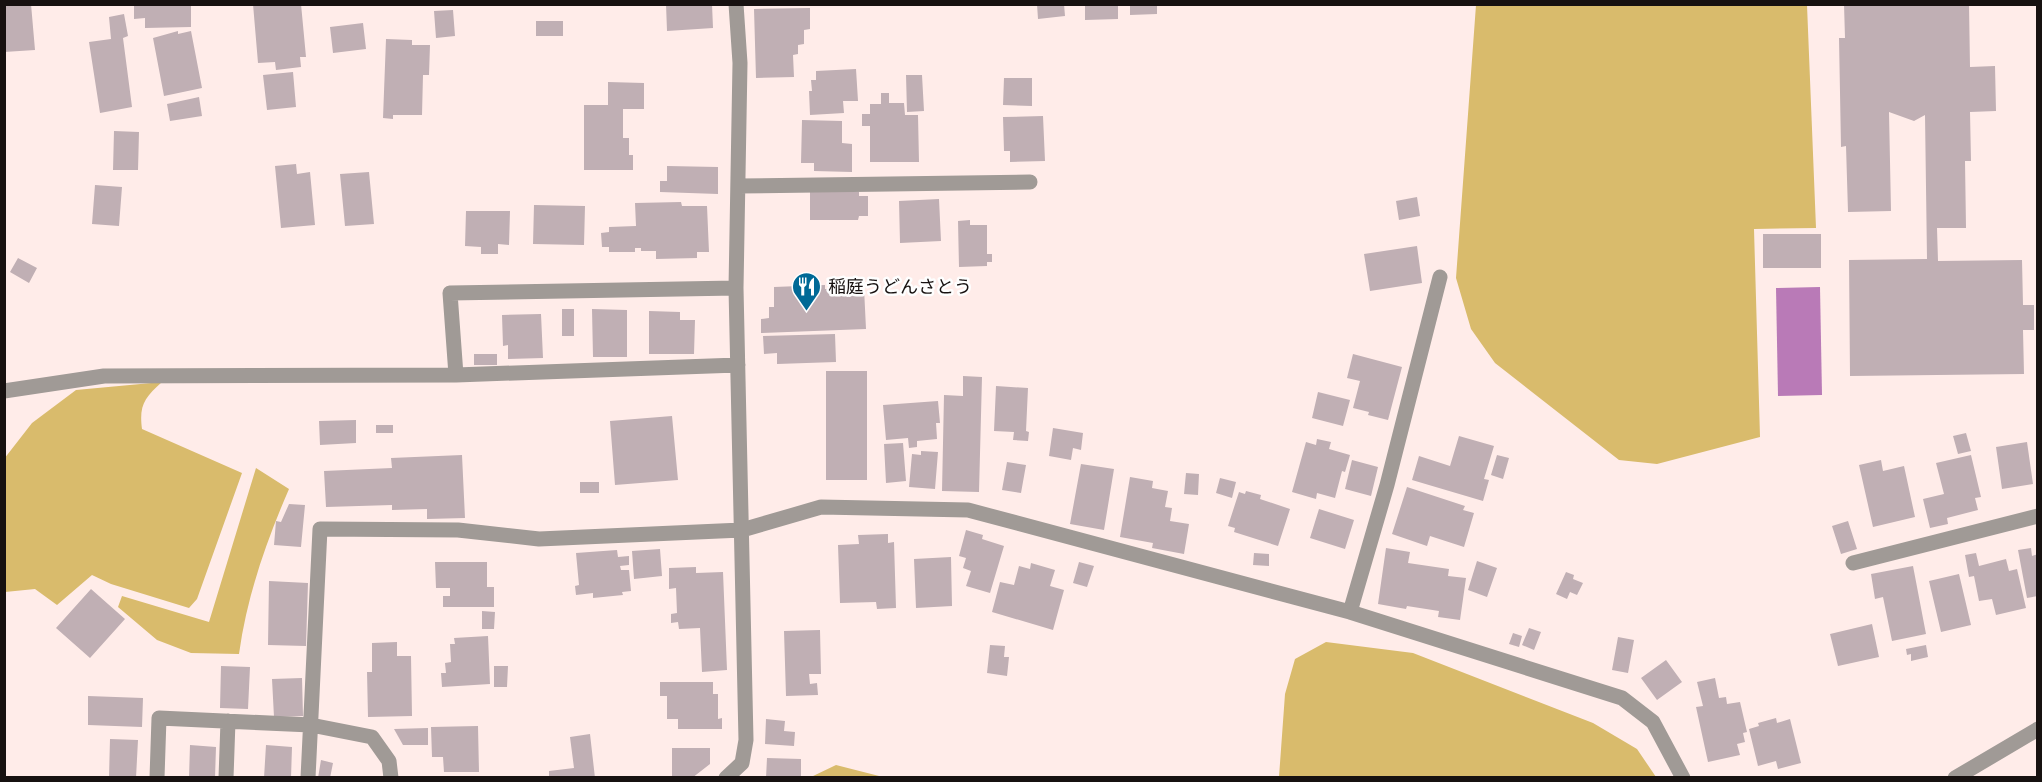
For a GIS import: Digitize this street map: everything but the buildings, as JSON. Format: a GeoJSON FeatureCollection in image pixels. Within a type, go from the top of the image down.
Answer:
{"type":"FeatureCollection","features":[{"type":"Feature","properties":{"kind":"street"},"geometry":{"type":"LineString","coordinates":[[726,777],[741,770],[746,740],[736,288],[740,63],[736,4]]}},
{"type":"Feature","properties":{"kind":"street"},"geometry":{"type":"LineString","coordinates":[[738,186],[1030,182]]}},
{"type":"Feature","properties":{"kind":"street"},"geometry":{"type":"LineString","coordinates":[[1350,612],[1387,485],[1440,277]]}},
{"type":"Feature","properties":{"kind":"street"},"geometry":{"type":"LineString","coordinates":[[456,375],[450,293],[736,288]]}},
{"type":"Feature","properties":{"kind":"street"},"geometry":{"type":"LineString","coordinates":[[4,391],[104,376],[456,375],[738,365]]}},
{"type":"Feature","properties":{"kind":"street"},"geometry":{"type":"LineString","coordinates":[[308,777],[320,529],[458,530],[539,539],[742,530],[821,507],[968,510],[1350,612],[1622,698],[1653,722],[1683,777]]}},
{"type":"Feature","properties":{"kind":"street"},"geometry":{"type":"LineString","coordinates":[[1853,563],[2037,516]]}},
{"type":"Feature","properties":{"kind":"street"},"geometry":{"type":"LineString","coordinates":[[157,777],[159,718],[311,725],[372,737],[389,761],[391,777]]}},
{"type":"Feature","properties":{"kind":"street"},"geometry":{"type":"LineString","coordinates":[[226,777],[228,721]]}},
{"type":"Feature","properties":{"kind":"street"},"geometry":{"type":"LineString","coordinates":[[1955,777],[2037,729]]}},
{"type":"Feature","properties":{"kind":"shaded area"},"geometry":{"type":"Polygon","coordinates":[[[1476,5],[1807,5],[1816,228],[1754,229],[1760,437],[1657,464],[1619,460],[1495,363],[1471,329],[1456,278],[1476,5]]]}},
{"type":"Feature","properties":{"kind":"shaded area"},"geometry":{"type":"Polygon","coordinates":[[[1820,287],[1822,395],[1778,396],[1776,288],[1820,287]]]}},
{"type":"Feature","properties":{"kind":"shaded area"},"geometry":{"type":"Polygon","coordinates":[[[162,382],[144,403],[141,414],[142,429],[242,473],[197,599],[189,608],[111,584],[92,575],[57,605],[35,589],[5,592],[4,459],[32,423],[76,390],[162,382]]]}},
{"type":"Feature","properties":{"kind":"shaded area"},"geometry":{"type":"Polygon","coordinates":[[[256,468],[289,489],[258,570],[239,654],[191,653],[157,640],[118,607],[122,596],[209,622],[256,468]]]}},
{"type":"Feature","properties":{"kind":"shaded area"},"geometry":{"type":"Polygon","coordinates":[[[1326,642],[1413,653],[1593,723],[1637,749],[1656,777],[1279,777],[1285,694],[1295,659],[1326,642]]]}},
{"type":"Feature","properties":{"kind":"shaded area"},"geometry":{"type":"Polygon","coordinates":[[[836,765],[883,777],[811,777],[836,765]]]}},
{"type":"Feature","properties":{"kind":"place","name":"稲庭うどんさとう"},"geometry":{"type":"Point","coordinates":[807,312]}}]}
